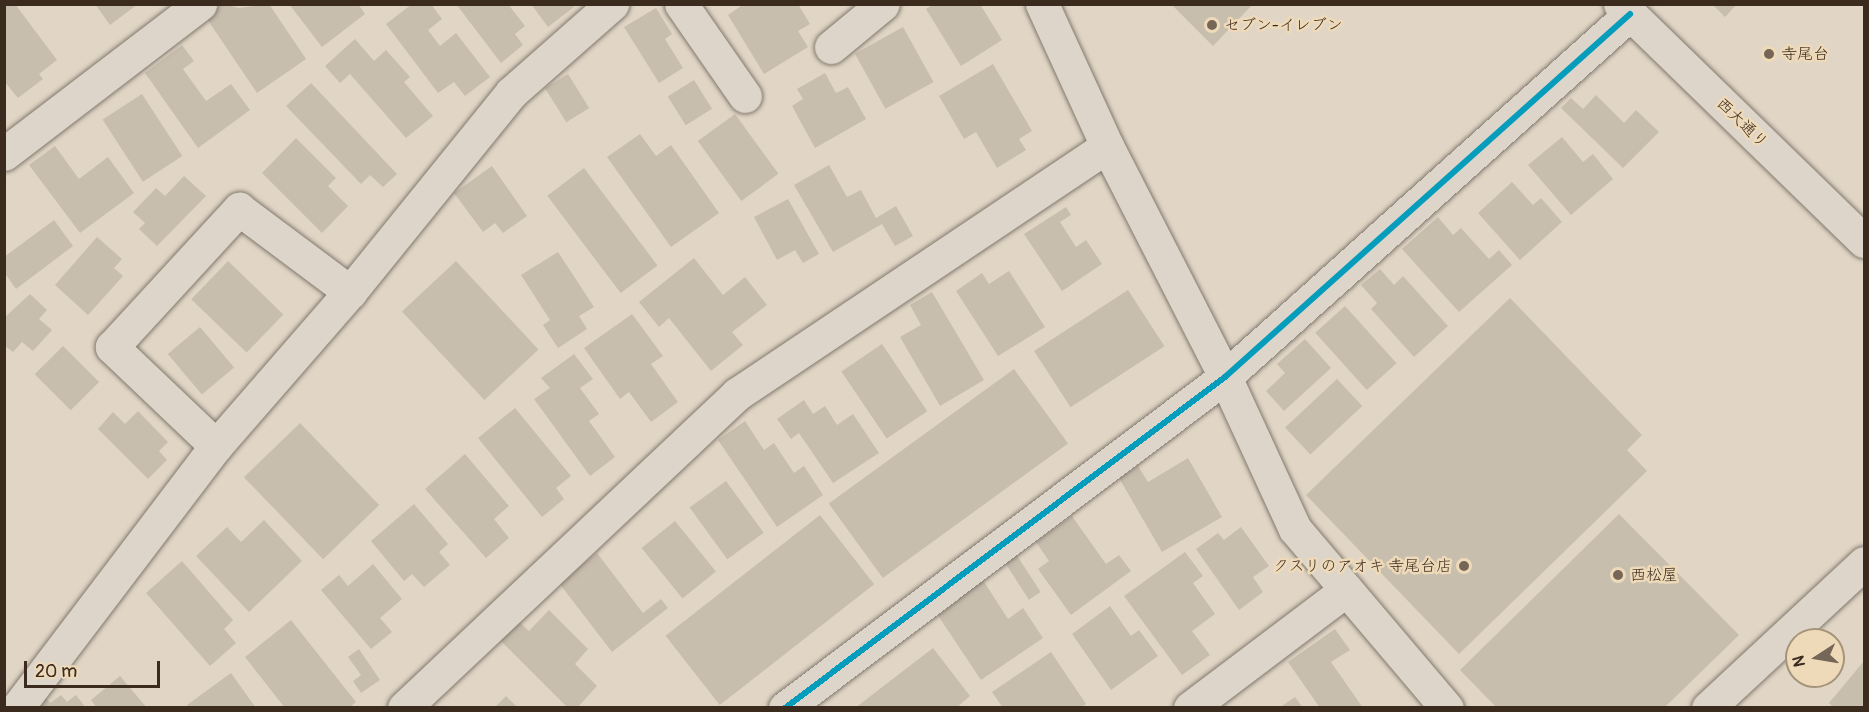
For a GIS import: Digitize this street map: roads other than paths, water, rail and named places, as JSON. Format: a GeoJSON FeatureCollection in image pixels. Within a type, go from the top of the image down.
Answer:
{"type":"FeatureCollection","features":[{"type":"Feature","properties":{"kind":"street"},"geometry":{"type":"LineString","coordinates":[[4,154],[200,4]]}},
{"type":"Feature","properties":{"kind":"street"},"geometry":{"type":"LineString","coordinates":[[16,708],[216,446],[350,292],[511,93],[612,4]]}},
{"type":"Feature","properties":{"kind":"street"},"geometry":{"type":"LineString","coordinates":[[681,4],[745,96]]}},
{"type":"Feature","properties":{"kind":"street"},"geometry":{"type":"LineString","coordinates":[[831,48],[883,4]]}},
{"type":"Feature","properties":{"kind":"street"},"geometry":{"type":"LineString","coordinates":[[1042,4],[1107,146],[1225,377],[1295,529],[1447,708]]}},
{"type":"Feature","properties":{"kind":"street"},"geometry":{"type":"LineString","coordinates":[[785,708],[1225,377],[1625,9]]}},
{"type":"Feature","properties":{"kind":"street","name":"西大通り"},"geometry":{"type":"LineString","coordinates":[[1625,9],[1864,241]]}},
{"type":"Feature","properties":{"kind":"street"},"geometry":{"type":"LineString","coordinates":[[404,708],[737,394],[1107,146]]}},
{"type":"Feature","properties":{"kind":"street"},"geometry":{"type":"LineString","coordinates":[[216,446],[112,346],[239,209],[350,292]]}},
{"type":"Feature","properties":{"kind":"street"},"geometry":{"type":"LineString","coordinates":[[1708,708],[1864,563]]}},
{"type":"Feature","properties":{"kind":"street"},"geometry":{"type":"LineString","coordinates":[[1190,708],[1346,590]]}},
{"type":"Feature","properties":{"kind":"place","name":"セブン-イレブン"},"geometry":{"type":"Point","coordinates":[1212,25]}},
{"type":"Feature","properties":{"kind":"place","name":"寺尾台"},"geometry":{"type":"Point","coordinates":[1769,54]}},
{"type":"Feature","properties":{"kind":"place","name":"クスリのアオキ 寺尾台店"},"geometry":{"type":"Point","coordinates":[1464,566]}},
{"type":"Feature","properties":{"kind":"place","name":"西松屋"},"geometry":{"type":"Point","coordinates":[1618,575]}}]}
